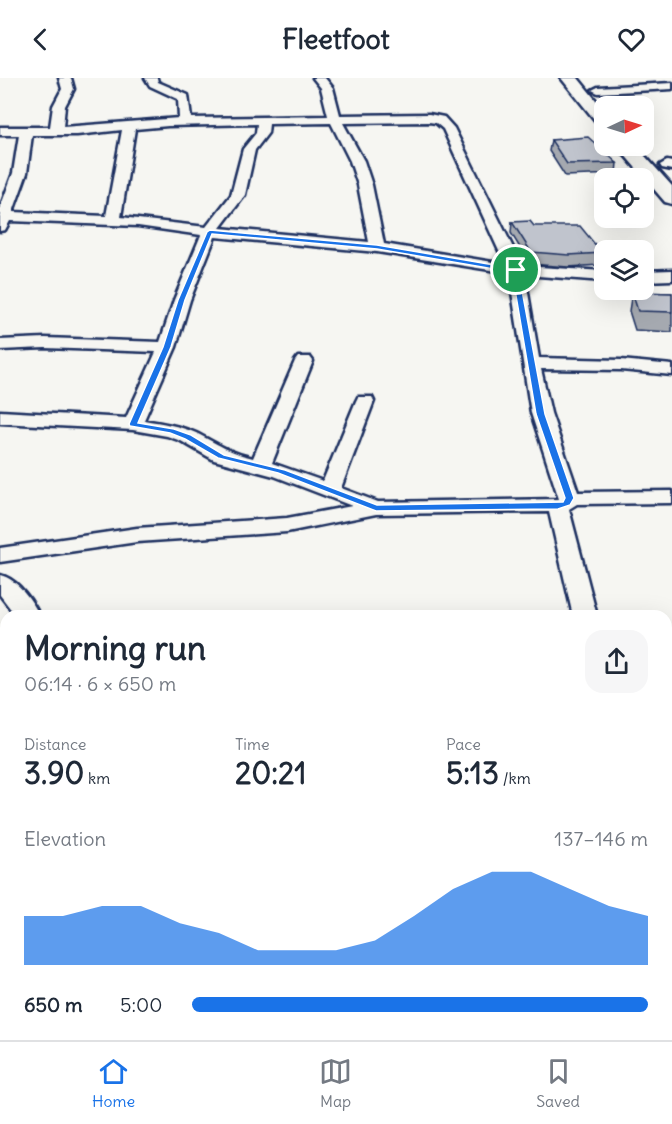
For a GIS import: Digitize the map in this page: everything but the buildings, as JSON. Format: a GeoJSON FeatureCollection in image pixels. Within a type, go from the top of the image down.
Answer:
{"type":"FeatureCollection","features":[{"type":"Feature","properties":{"kind":"highway"},"geometry":{"type":"LineString","coordinates":[[569,78],[594,108]]}},
{"type":"Feature","properties":{"kind":"highway"},"geometry":{"type":"LineString","coordinates":[[594,84],[605,96]]}},
{"type":"Feature","properties":{"kind":"highway"},"geometry":{"type":"LineString","coordinates":[[654,151],[670,168]]}},
{"type":"Feature","properties":{"kind":"highway"},"geometry":{"type":"LineString","coordinates":[[635,156],[672,198]]}},
{"type":"Feature","properties":{"kind":"street"},"geometry":{"type":"LineString","coordinates":[[56,131],[59,106],[68,89],[65,78]]}},
{"type":"Feature","properties":{"kind":"street"},"geometry":{"type":"LineString","coordinates":[[151,78],[154,84],[184,96],[185,121]]}},
{"type":"Feature","properties":{"kind":"street"},"geometry":{"type":"LineString","coordinates":[[320,78],[327,88],[335,119],[357,162],[365,185],[377,247]]}},
{"type":"Feature","properties":{"kind":"street"},"geometry":{"type":"LineString","coordinates":[[594,84],[672,86]]}},
{"type":"Feature","properties":{"kind":"street"},"geometry":{"type":"LineString","coordinates":[[0,131],[56,131],[185,121],[429,118],[443,123],[454,138],[516,270],[541,414],[564,502],[584,610]]}},
{"type":"Feature","properties":{"kind":"street"},"geometry":{"type":"LineString","coordinates":[[133,424],[167,347],[182,300],[210,232],[235,203],[249,149],[262,133],[264,120]]}},
{"type":"Feature","properties":{"kind":"street"},"geometry":{"type":"LineString","coordinates":[[113,220],[129,126]]}},
{"type":"Feature","properties":{"kind":"street"},"geometry":{"type":"LineString","coordinates":[[26,132],[21,152],[20,172],[1,220],[113,220],[210,232],[377,247],[516,270],[594,275]]}},
{"type":"Feature","properties":{"kind":"street"},"geometry":{"type":"LineString","coordinates":[[654,276],[672,275]]}},
{"type":"Feature","properties":{"kind":"street"},"geometry":{"type":"LineString","coordinates":[[0,345],[45,343],[167,347]]}},
{"type":"Feature","properties":{"kind":"street"},"geometry":{"type":"LineString","coordinates":[[260,467],[304,361]]}},
{"type":"Feature","properties":{"kind":"street"},"geometry":{"type":"LineString","coordinates":[[531,363],[621,365],[672,370]]}},
{"type":"Feature","properties":{"kind":"street"},"geometry":{"type":"LineString","coordinates":[[328,491],[365,401]]}},
{"type":"Feature","properties":{"kind":"street"},"geometry":{"type":"LineString","coordinates":[[0,417],[133,424],[171,431],[188,437],[221,456],[281,471],[376,508]]}},
{"type":"Feature","properties":{"kind":"street"},"geometry":{"type":"LineString","coordinates":[[0,555],[137,535],[288,525],[376,508],[672,497]]}},
{"type":"Feature","properties":{"kind":"street"},"geometry":{"type":"LineString","coordinates":[[0,582],[18,600],[24,610]]}},
{"type":"Feature","properties":{"kind":"route"},"geometry":{"type":"LineString","coordinates":[[210,232],[377,247],[516,270],[541,414],[570,498],[567,503],[558,506],[376,508],[281,471],[221,456],[188,437],[171,431],[133,424],[167,347],[182,300],[210,232]]}}]}
